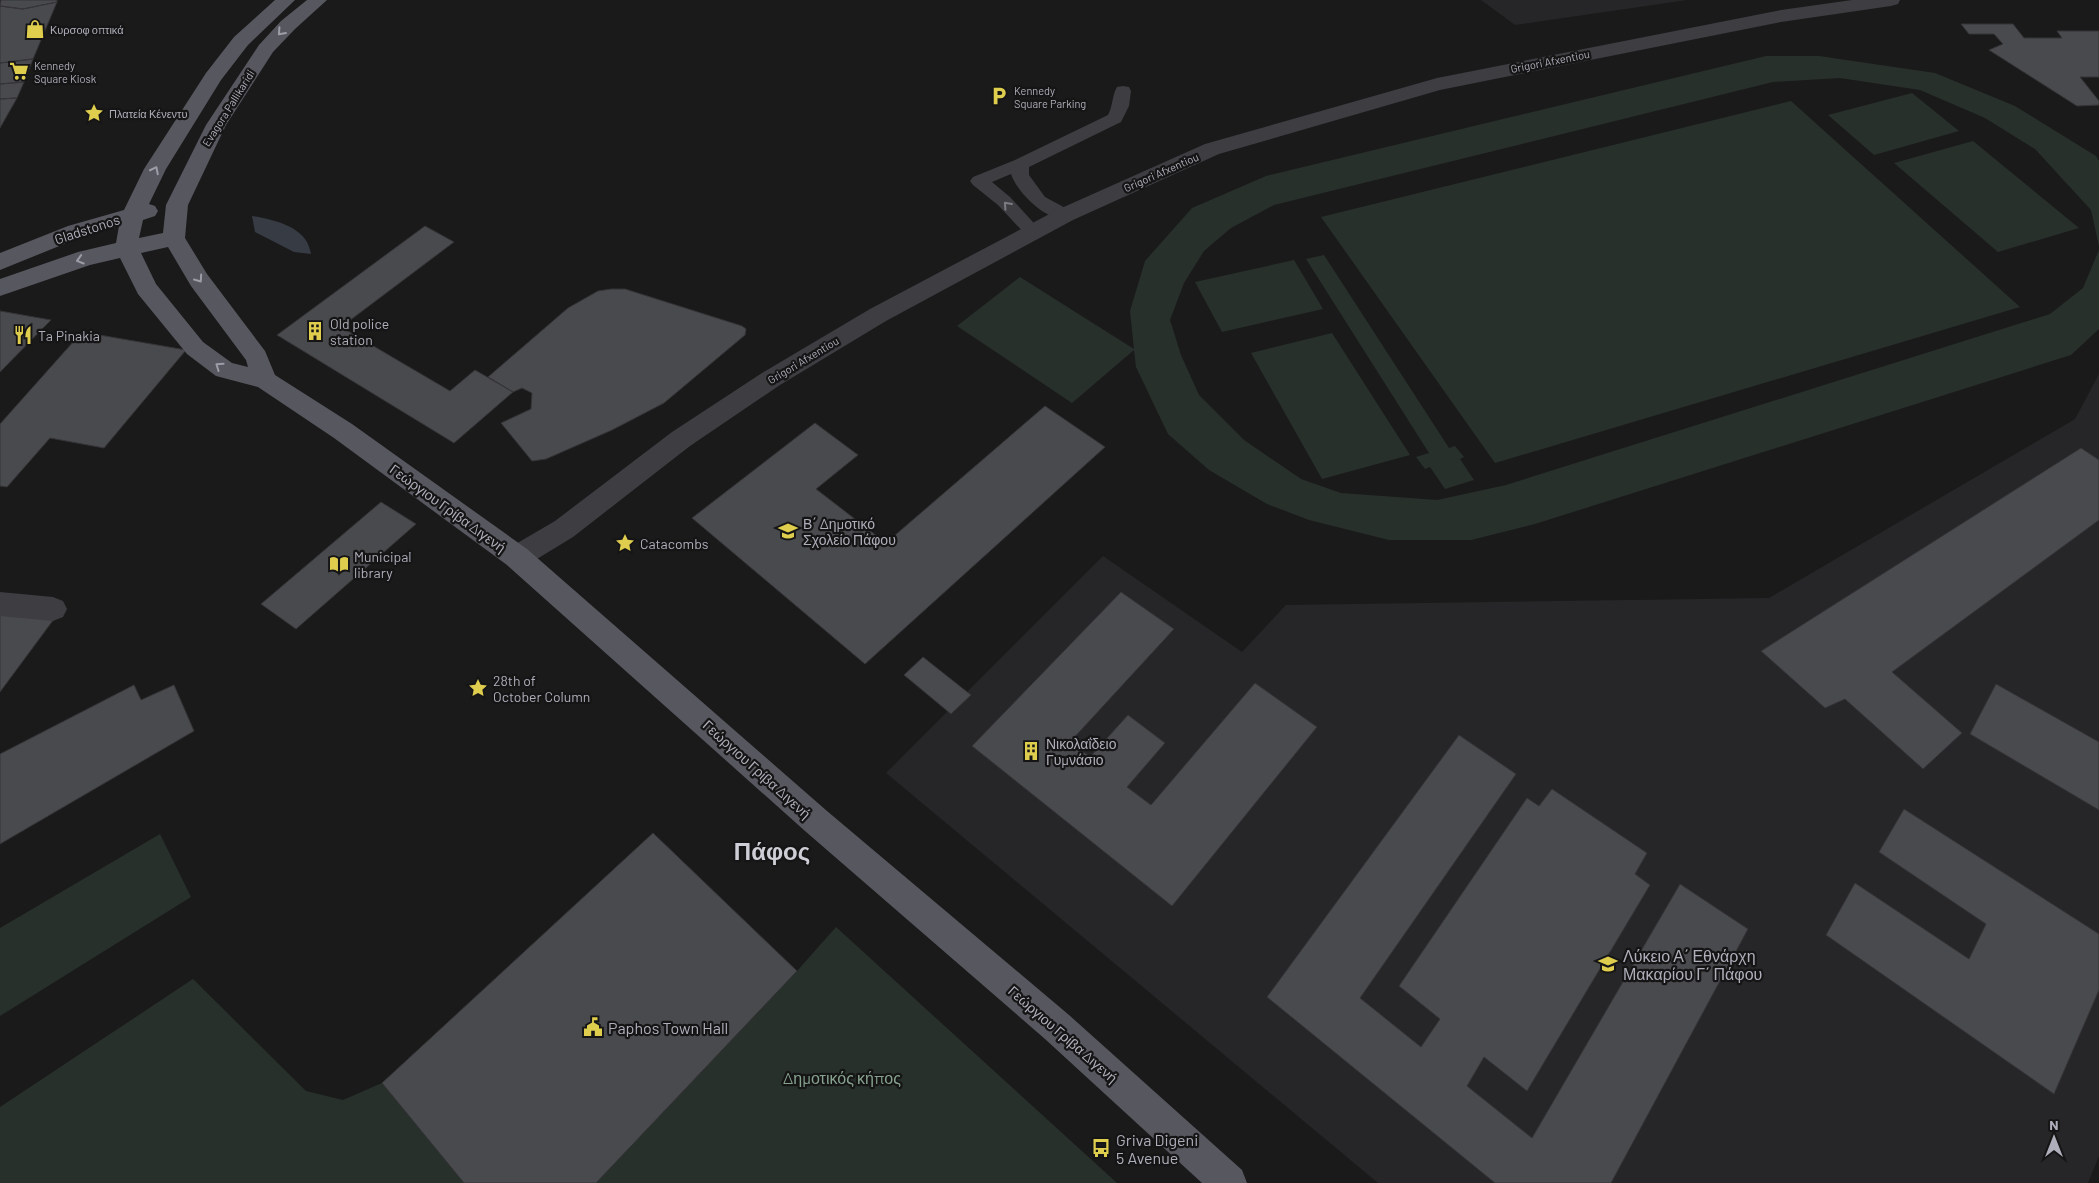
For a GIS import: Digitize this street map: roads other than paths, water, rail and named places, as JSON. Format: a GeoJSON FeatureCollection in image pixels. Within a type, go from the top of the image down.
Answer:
{"type":"FeatureCollection","features":[{"type":"Feature","properties":{"kind":"main road","name":"Evagora Pallikaridi"},"geometry":{"type":"LineString","coordinates":[[127,248],[128,231],[133,214],[160,160],[213,78],[241,41],[286,0]]}},
{"type":"Feature","properties":{"kind":"main road","name":"Evagora Pallikaridi"},"geometry":{"type":"LineString","coordinates":[[174,238],[177,205],[216,125],[266,49],[288,24],[318,0]]}},
{"type":"Feature","properties":{"kind":"main road","name":"Gladstonos"},"geometry":{"type":"LineString","coordinates":[[0,262],[76,231],[133,214],[177,205]]}},
{"type":"Feature","properties":{"kind":"main road","name":"Gladstonos"},"geometry":{"type":"LineString","coordinates":[[0,288],[86,258],[174,238]]}},
{"type":"Feature","properties":{"kind":"main road"},"geometry":{"type":"LineString","coordinates":[[174,238],[199,280],[257,357],[266,380]]}},
{"type":"Feature","properties":{"kind":"main road","name":"Γεώργιου Γρίβα Διγενή"},"geometry":{"type":"LineString","coordinates":[[127,248],[146,288],[195,348],[225,370],[266,380],[343,432],[517,557],[816,821],[1057,1027],[1229,1183]]}},
{"type":"Feature","properties":{"kind":"street","name":"Grigori Afxentiou"},"geometry":{"type":"LineString","coordinates":[[517,557],[564,528],[682,439],[771,378],[878,315],[1064,215],[1212,149],[1437,84],[1781,16],[1891,0]]}},
{"type":"Feature","properties":{"kind":"street"},"geometry":{"type":"LineString","coordinates":[[0,604],[53,609]]}},
{"type":"Feature","properties":{"kind":"lane"},"geometry":{"type":"LineString","coordinates":[[1033,232],[1004,201],[979,181],[1021,164],[1116,118],[1121,106],[1123,91]]}},
{"type":"Feature","properties":{"kind":"lane"},"geometry":{"type":"LineString","coordinates":[[1021,164],[1020,176],[1039,201],[1064,215]]}},
{"type":"Feature","properties":{"kind":"place","name":"Κυρσοφ οπτικά"},"geometry":{"type":"Point","coordinates":[35,29]}},
{"type":"Feature","properties":{"kind":"place","name":"Kennedy Square Kiosk"},"geometry":{"type":"Point","coordinates":[19,71]}},
{"type":"Feature","properties":{"kind":"place","name":"Kennedy Square Parking"},"geometry":{"type":"Point","coordinates":[999,96]}},
{"type":"Feature","properties":{"kind":"place","name":"Πλατεία Κένεντυ"},"geometry":{"type":"Point","coordinates":[94,113]}},
{"type":"Feature","properties":{"kind":"place","name":"Old police station"},"geometry":{"type":"Point","coordinates":[315,331]}},
{"type":"Feature","properties":{"kind":"place","name":"Ta Pinakia"},"geometry":{"type":"Point","coordinates":[23,335]}},
{"type":"Feature","properties":{"kind":"place","name":"Β΄ Δημοτικό Σχολείο Πάφου"},"geometry":{"type":"Point","coordinates":[788,531]}},
{"type":"Feature","properties":{"kind":"place","name":"Catacombs"},"geometry":{"type":"Point","coordinates":[625,543]}},
{"type":"Feature","properties":{"kind":"place","name":"Municipal library"},"geometry":{"type":"Point","coordinates":[339,564]}},
{"type":"Feature","properties":{"kind":"place","name":"28th of October Column"},"geometry":{"type":"Point","coordinates":[478,688]}},
{"type":"Feature","properties":{"kind":"place","name":"Νικολαΐδειο Γυμνάσιο"},"geometry":{"type":"Point","coordinates":[1031,751]}},
{"type":"Feature","properties":{"kind":"place","name":"Λύκειο Α΄ Εθνάρχη Μακαρίου Γ΄ Πάφου"},"geometry":{"type":"Point","coordinates":[1608,964]}},
{"type":"Feature","properties":{"kind":"place","name":"Paphos Town Hall"},"geometry":{"type":"Point","coordinates":[593,1027]}},
{"type":"Feature","properties":{"kind":"place","name":"Griva Digeni 5 Avenue"},"geometry":{"type":"Point","coordinates":[1101,1148]}},
{"type":"Feature","properties":{"kind":"district","name":"Πάφος"},"geometry":{"type":"Point","coordinates":[772,850]}},
{"type":"Feature","properties":{"kind":"park label","name":"Δημοτικός κήπος"},"geometry":{"type":"Point","coordinates":[842,1077]}}]}
